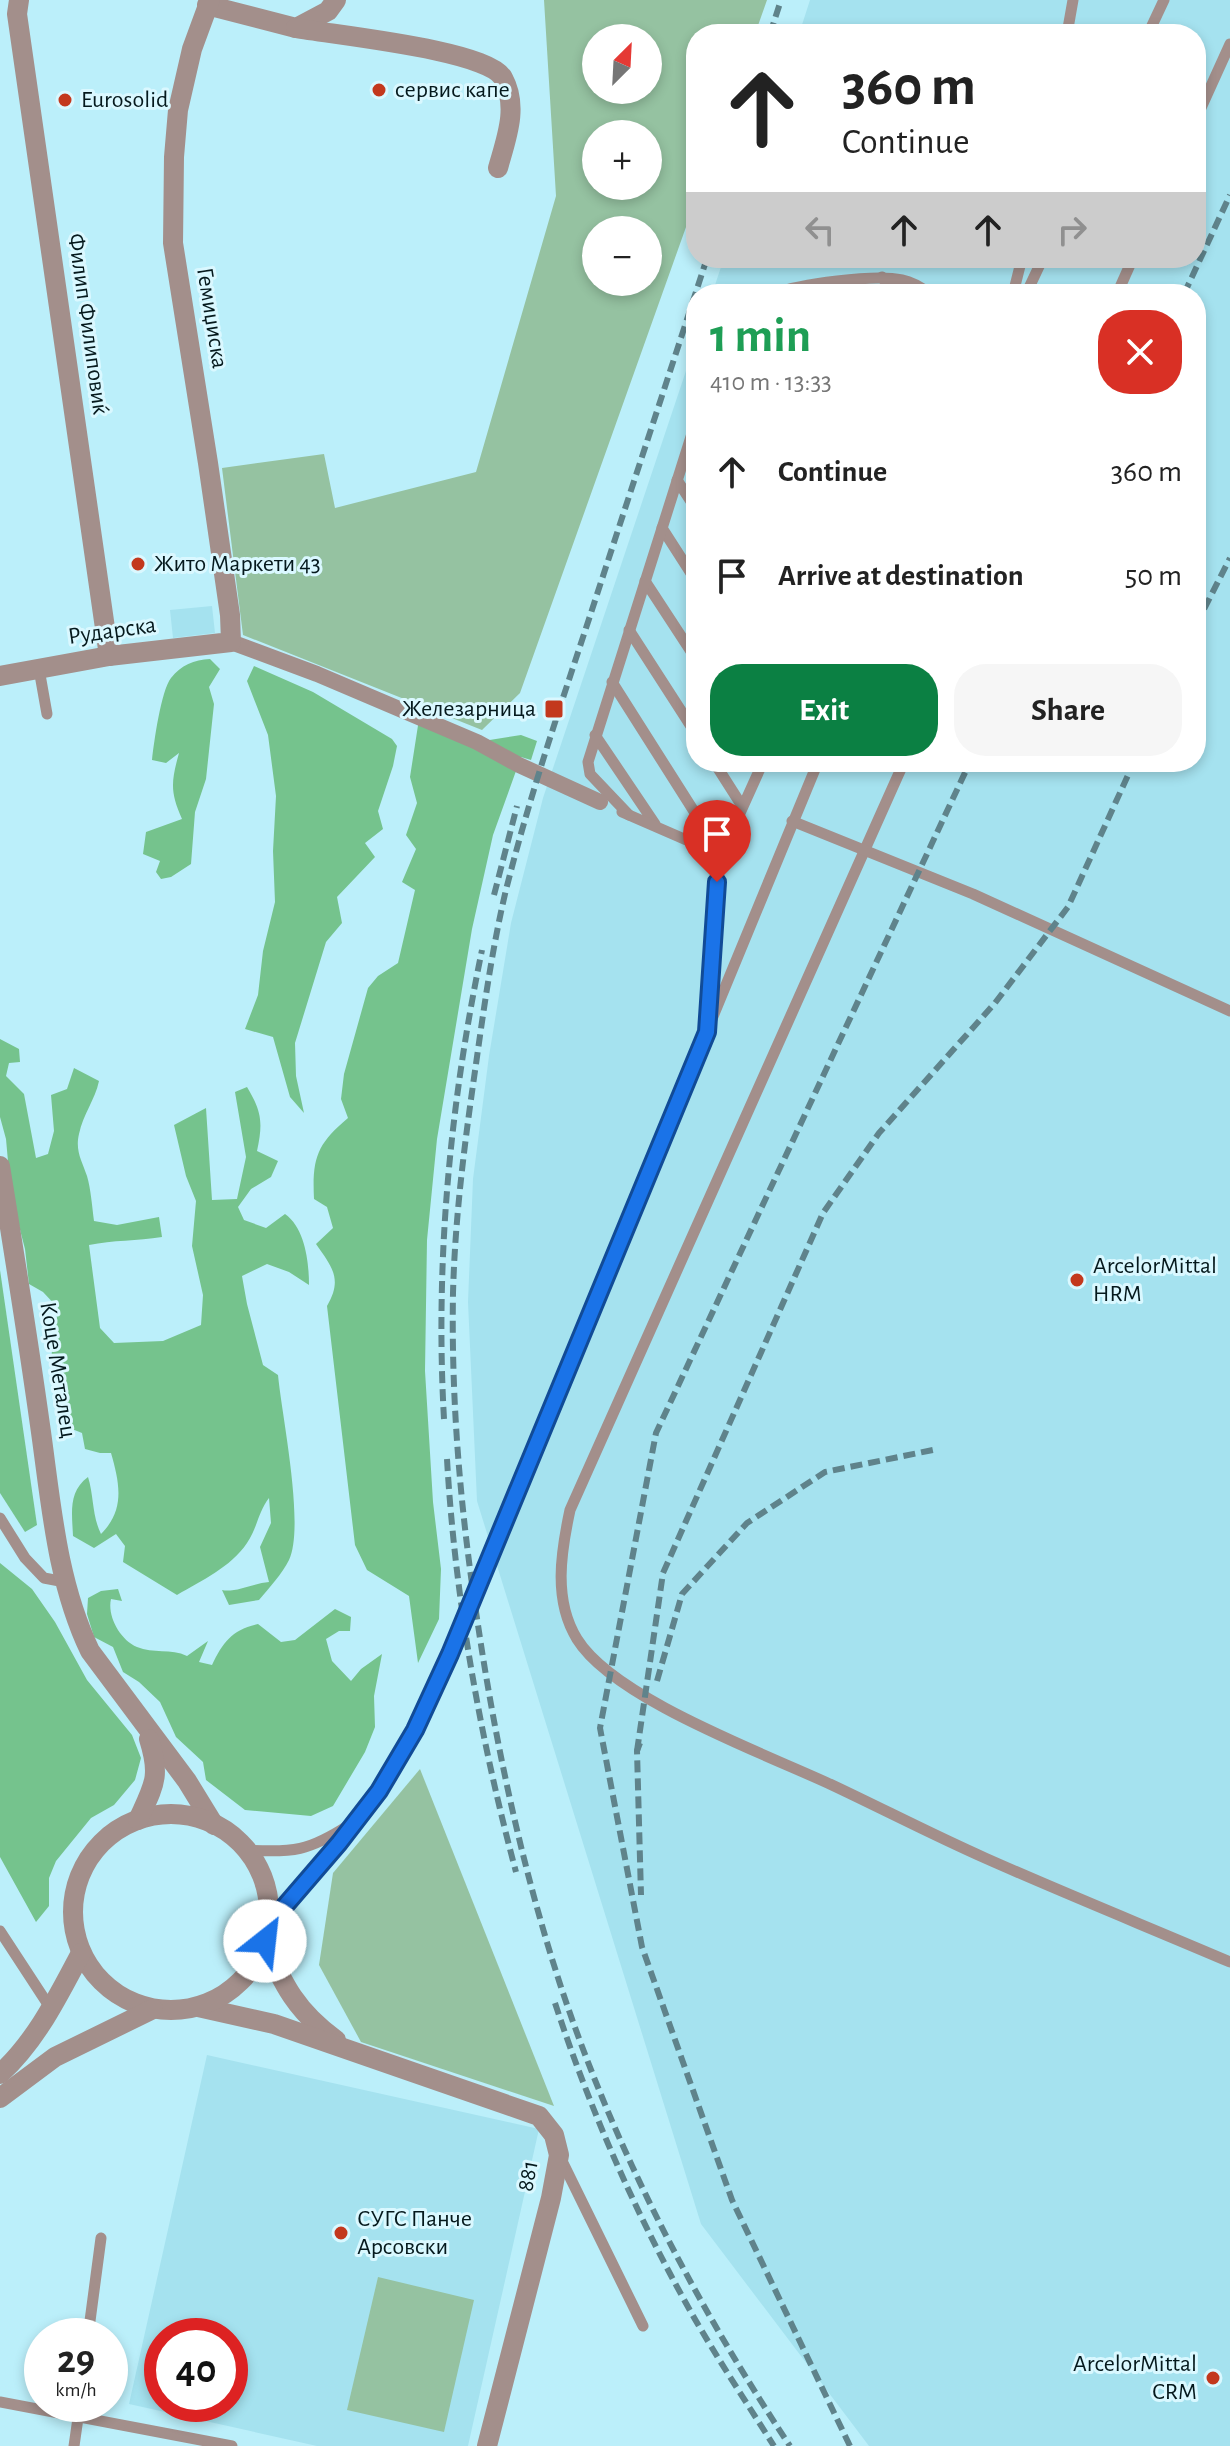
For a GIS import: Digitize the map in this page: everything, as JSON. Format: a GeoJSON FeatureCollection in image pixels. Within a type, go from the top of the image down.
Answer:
{"type":"FeatureCollection","features":[{"type":"Feature","properties":{"kind":"street","name":"Филип Филиповиќ"},"geometry":{"type":"LineString","coordinates":[[19,0],[17,14],[109,656]]}},
{"type":"Feature","properties":{"kind":"street"},"geometry":{"type":"LineString","coordinates":[[296,28],[328,11],[336,0]]}},
{"type":"Feature","properties":{"kind":"street","name":"Гемиџиска"},"geometry":{"type":"LineString","coordinates":[[231,642],[230,615],[208,463],[173,243],[178,110],[192,49],[208,2],[296,28],[453,54],[487,64],[501,74],[508,88],[512,118],[498,168]]}},
{"type":"Feature","properties":{"kind":"street","name":"Рударска"},"geometry":{"type":"LineString","coordinates":[[0,676],[109,656],[231,642]]}},
{"type":"Feature","properties":{"kind":"street"},"geometry":{"type":"LineString","coordinates":[[231,642],[317,674],[477,742],[600,802]]}},
{"type":"Feature","properties":{"kind":"street","name":"Коце Металец"},"geometry":{"type":"LineString","coordinates":[[0,1166],[65,1582],[79,1627],[90,1651],[187,1781],[214,1825]]}},
{"type":"Feature","properties":{"kind":"street","name":"Коце Металец"},"geometry":{"type":"LineString","coordinates":[[138,1820],[157,1770],[145,1724]]}},
{"type":"Feature","properties":{"kind":"street"},"geometry":{"type":"LineString","coordinates":[[157,1815],[177,1815],[196,1817],[214,1825],[226,1831],[246,1850],[259,1869],[266,1890],[268,1931],[255,1963],[228,1993],[198,2007],[153,2009],[130,2002],[110,1990],[81,1953],[73,1927],[73,1900],[80,1874],[94,1850],[114,1832],[138,1820],[157,1815]]}},
{"type":"Feature","properties":{"kind":"street","name":"881"},"geometry":{"type":"LineString","coordinates":[[268,1931],[279,1977],[294,2002],[323,2031],[348,2050]]}},
{"type":"Feature","properties":{"kind":"street"},"geometry":{"type":"LineString","coordinates":[[0,2074],[18,2057],[52,2009],[81,1953]]}},
{"type":"Feature","properties":{"kind":"street","name":"881"},"geometry":{"type":"LineString","coordinates":[[198,2007],[274,2024],[539,2116],[554,2135],[559,2155],[551,2198],[487,2446]]}},
{"type":"Feature","properties":{"kind":"street"},"geometry":{"type":"LineString","coordinates":[[0,2098],[55,2057],[153,2009]]}},
{"type":"Feature","properties":{"kind":"lane"},"geometry":{"type":"LineString","coordinates":[[1069,24],[1073,0]]}},
{"type":"Feature","properties":{"kind":"lane"},"geometry":{"type":"LineString","coordinates":[[1153,24],[1164,0]]}},
{"type":"Feature","properties":{"kind":"lane"},"geometry":{"type":"LineString","coordinates":[[1206,97],[1230,44]]}},
{"type":"Feature","properties":{"kind":"lane"},"geometry":{"type":"LineString","coordinates":[[882,277],[887,284]]}},
{"type":"Feature","properties":{"kind":"lane"},"geometry":{"type":"LineString","coordinates":[[831,284],[882,277],[912,284]]}},
{"type":"Feature","properties":{"kind":"lane"},"geometry":{"type":"LineString","coordinates":[[629,815],[590,774],[588,762],[686,455]]}},
{"type":"Feature","properties":{"kind":"lane"},"geometry":{"type":"LineString","coordinates":[[677,480],[686,494]]}},
{"type":"Feature","properties":{"kind":"lane"},"geometry":{"type":"LineString","coordinates":[[662,528],[686,565]]}},
{"type":"Feature","properties":{"kind":"lane"},"geometry":{"type":"LineString","coordinates":[[645,581],[686,644]]}},
{"type":"Feature","properties":{"kind":"lane"},"geometry":{"type":"LineString","coordinates":[[629,630],[686,718]]}},
{"type":"Feature","properties":{"kind":"lane"},"geometry":{"type":"LineString","coordinates":[[39,669],[47,714]]}},
{"type":"Feature","properties":{"kind":"lane"},"geometry":{"type":"LineString","coordinates":[[612,682],[709,835],[716,857],[707,1032]]}},
{"type":"Feature","properties":{"kind":"lane"},"geometry":{"type":"LineString","coordinates":[[595,735],[656,826]]}},
{"type":"Feature","properties":{"kind":"lane"},"geometry":{"type":"LineString","coordinates":[[720,772],[742,806]]}},
{"type":"Feature","properties":{"kind":"lane"},"geometry":{"type":"LineString","coordinates":[[716,857],[758,772]]}},
{"type":"Feature","properties":{"kind":"lane"},"geometry":{"type":"LineString","coordinates":[[268,1931],[379,1791],[408,1742],[450,1654],[814,772]]}},
{"type":"Feature","properties":{"kind":"lane"},"geometry":{"type":"LineString","coordinates":[[900,772],[570,1510],[560,1554],[563,1608],[577,1639],[623,1684],[697,1723],[983,1857],[1230,1962]]}},
{"type":"Feature","properties":{"kind":"lane"},"geometry":{"type":"LineString","coordinates":[[600,802],[716,857]]}},
{"type":"Feature","properties":{"kind":"lane"},"geometry":{"type":"LineString","coordinates":[[792,821],[973,894],[1230,1011]]}},
{"type":"Feature","properties":{"kind":"lane"},"geometry":{"type":"LineString","coordinates":[[0,1518],[25,1558],[44,1578],[65,1582]]}},
{"type":"Feature","properties":{"kind":"lane"},"geometry":{"type":"LineString","coordinates":[[246,1850],[291,1851],[321,1843],[356,1820]]}},
{"type":"Feature","properties":{"kind":"lane"},"geometry":{"type":"LineString","coordinates":[[0,1931],[52,2009]]}},
{"type":"Feature","properties":{"kind":"lane"},"geometry":{"type":"LineString","coordinates":[[559,2155],[643,2326]]}},
{"type":"Feature","properties":{"kind":"lane"},"geometry":{"type":"LineString","coordinates":[[90,2318],[101,2238]]}},
{"type":"Feature","properties":{"kind":"lane"},"geometry":{"type":"LineString","coordinates":[[0,2402],[24,2407]]}},
{"type":"Feature","properties":{"kind":"lane"},"geometry":{"type":"LineString","coordinates":[[74,2446],[77,2422]]}},
{"type":"Feature","properties":{"kind":"lane"},"geometry":{"type":"LineString","coordinates":[[100,2422],[232,2446]]}},
{"type":"Feature","properties":{"kind":"shaded area"},"geometry":{"type":"Polygon","coordinates":[[[810,0],[1230,0],[1230,2446],[869,2446],[701,2224],[477,1501],[468,1302],[473,1179],[511,923],[543,798],[686,371],[686,772],[1206,772],[1206,284],[715,284],[721,268],[1206,268],[1206,24],[802,24],[810,0]]]}},
{"type":"Feature","properties":{"kind":"shaded area"},"geometry":{"type":"Polygon","coordinates":[[[212,606],[215,633],[173,638],[170,610],[212,606]]]}},
{"type":"Feature","properties":{"kind":"shaded area","name":"СУГС Панче Арсовски"},"geometry":{"type":"Polygon","coordinates":[[[207,2055],[539,2129],[468,2446],[317,2446],[210,2422],[248,2422],[248,2318],[148,2318],[207,2055]]]}},
{"type":"Feature","properties":{"kind":"shaded area","name":"СУГС Панче Арсовски"},"geometry":{"type":"Polygon","coordinates":[[[144,2337],[144,2407],[129,2404],[144,2337]]]}},
{"type":"Feature","properties":{"kind":"green space"},"geometry":{"type":"Polygon","coordinates":[[[544,0],[767,0],[759,24],[686,24],[686,227],[662,294],[662,216],[582,216],[582,296],[661,296],[520,693],[482,730],[243,635],[222,468],[324,454],[335,508],[476,472],[556,196],[544,0]]]}},
{"type":"Feature","properties":{"kind":"green space"},"geometry":{"type":"Polygon","coordinates":[[[210,659],[220,669],[209,687],[214,704],[206,779],[195,812],[191,864],[171,877],[161,879],[156,872],[160,861],[143,854],[146,832],[182,819],[173,787],[179,753],[166,763],[152,760],[161,705],[167,685],[175,673],[188,664],[210,659]]]}},
{"type":"Feature","properties":{"kind":"green space"},"geometry":{"type":"Polygon","coordinates":[[[254,666],[313,692],[392,739],[397,746],[378,811],[383,829],[365,843],[375,857],[337,897],[342,923],[326,942],[295,1043],[296,1076],[304,1113],[290,1097],[273,1037],[245,1029],[258,995],[263,951],[275,902],[273,851],[276,796],[268,735],[247,681],[254,666]]]}},
{"type":"Feature","properties":{"kind":"green space"},"geometry":{"type":"Polygon","coordinates":[[[419,719],[477,742],[521,735],[537,741],[531,760],[521,757],[493,835],[472,929],[437,1139],[427,1240],[425,1371],[433,1502],[441,1569],[439,1619],[418,1663],[409,1596],[367,1570],[355,1545],[327,1306],[335,1281],[331,1267],[316,1244],[333,1228],[327,1207],[314,1199],[314,1173],[323,1144],[348,1118],[341,1099],[344,1074],[368,988],[378,976],[398,963],[415,890],[402,882],[416,849],[406,835],[417,803],[410,777],[419,719]]]}},
{"type":"Feature","properties":{"kind":"green space"},"geometry":{"type":"Polygon","coordinates":[[[0,1039],[19,1049],[20,1062],[9,1063],[6,1076],[24,1094],[36,1158],[48,1154],[54,1131],[51,1095],[67,1089],[74,1068],[99,1081],[78,1140],[90,1187],[94,1221],[117,1225],[159,1217],[162,1237],[89,1245],[100,1328],[114,1343],[163,1341],[201,1325],[203,1295],[192,1246],[196,1201],[186,1176],[174,1125],[206,1108],[212,1200],[237,1199],[246,1157],[235,1092],[247,1087],[256,1104],[260,1125],[257,1151],[278,1161],[271,1177],[251,1189],[238,1207],[244,1220],[266,1228],[285,1214],[292,1220],[304,1246],[309,1285],[289,1272],[267,1264],[242,1276],[263,1365],[278,1375],[294,1498],[295,1523],[289,1560],[259,1600],[229,1605],[222,1590],[269,1582],[260,1547],[271,1523],[269,1498],[240,1552],[215,1573],[177,1595],[123,1562],[125,1546],[116,1534],[94,1548],[73,1536],[73,1504],[77,1489],[88,1477],[101,1534],[109,1525],[117,1506],[117,1475],[111,1453],[85,1449],[82,1433],[72,1429],[67,1411],[67,1389],[50,1366],[58,1308],[43,1292],[29,1284],[25,1249],[11,1195],[6,1139],[0,1117],[0,1039]]]}},
{"type":"Feature","properties":{"kind":"green space"},"geometry":{"type":"Polygon","coordinates":[[[0,1270],[37,1525],[25,1532],[0,1493],[0,1270]]]}},
{"type":"Feature","properties":{"kind":"green space"},"geometry":{"type":"Polygon","coordinates":[[[0,1563],[32,1589],[55,1622],[87,1680],[132,1735],[141,1758],[135,1780],[114,1805],[91,1818],[56,1861],[49,1878],[49,1906],[36,1922],[0,1857],[0,1563]]]}},
{"type":"Feature","properties":{"kind":"green space"},"geometry":{"type":"Polygon","coordinates":[[[118,1589],[122,1601],[111,1599],[111,1613],[120,1633],[131,1644],[187,1656],[208,1641],[199,1662],[212,1665],[229,1638],[249,1627],[258,1624],[281,1642],[295,1640],[335,1609],[351,1617],[350,1631],[339,1631],[326,1639],[332,1661],[351,1681],[361,1669],[382,1654],[374,1696],[375,1727],[365,1752],[333,1806],[311,1816],[245,1810],[206,1780],[203,1762],[176,1737],[160,1702],[123,1672],[113,1647],[94,1637],[87,1614],[88,1598],[101,1591],[118,1589]]]}},
{"type":"Feature","properties":{"kind":"green space"},"geometry":{"type":"Polygon","coordinates":[[[420,1769],[554,2106],[361,2042],[319,1965],[333,1873],[420,1769]]]}},
{"type":"Feature","properties":{"kind":"green space"},"geometry":{"type":"Polygon","coordinates":[[[378,2277],[474,2300],[444,2432],[347,2410],[378,2277]]]}},
{"type":"Feature","properties":{"kind":"railway"},"geometry":{"type":"LineString","coordinates":[[773,24],[781,0]]}},
{"type":"Feature","properties":{"kind":"railway"},"geometry":{"type":"LineString","coordinates":[[1206,247],[1230,195]]}},
{"type":"Feature","properties":{"kind":"railway"},"geometry":{"type":"LineString","coordinates":[[698,284],[704,268]]}},
{"type":"Feature","properties":{"kind":"railway"},"geometry":{"type":"LineString","coordinates":[[1189,284],[1196,268]]}},
{"type":"Feature","properties":{"kind":"railway"},"geometry":{"type":"LineString","coordinates":[[686,322],[544,756],[496,936],[468,1121],[456,1235],[453,1293],[456,1418],[462,1501],[485,1670],[522,1851],[560,1984],[581,2045],[631,2165],[722,2337],[790,2446]]}},
{"type":"Feature","properties":{"kind":"railway"},"geometry":{"type":"LineString","coordinates":[[1206,605],[1230,558]]}},
{"type":"Feature","properties":{"kind":"railway"},"geometry":{"type":"LineString","coordinates":[[850,2446],[732,2200],[642,1947],[600,1728],[656,1433],[965,772]]}},
{"type":"Feature","properties":{"kind":"railway"},"geometry":{"type":"LineString","coordinates":[[637,1751],[663,1573],[823,1213],[879,1133],[995,1003],[1068,907],[1129,772]]}},
{"type":"Feature","properties":{"kind":"railway"},"geometry":{"type":"LineString","coordinates":[[494,895],[517,806]]}},
{"type":"Feature","properties":{"kind":"railway"},"geometry":{"type":"LineString","coordinates":[[444,1419],[442,1301],[448,1183],[461,1066],[482,950]]}},
{"type":"Feature","properties":{"kind":"railway"},"geometry":{"type":"LineString","coordinates":[[657,1681],[682,1594],[747,1523],[825,1472],[933,1450]]}},
{"type":"Feature","properties":{"kind":"railway"},"geometry":{"type":"LineString","coordinates":[[447,1459],[456,1563],[471,1667],[491,1770],[516,1872]]}},
{"type":"Feature","properties":{"kind":"railway"},"geometry":{"type":"LineString","coordinates":[[640,1743],[637,1751],[641,1895]]}},
{"type":"Feature","properties":{"kind":"railway"},"geometry":{"type":"LineString","coordinates":[[555,2003],[600,2126],[655,2245],[705,2337],[774,2446]]}},
{"type":"Feature","properties":{"kind":"place","name":"сервис капе"},"geometry":{"type":"Point","coordinates":[379,90]}},
{"type":"Feature","properties":{"kind":"place","name":"Eurosolid"},"geometry":{"type":"Point","coordinates":[65,100]}},
{"type":"Feature","properties":{"kind":"place","name":"Жито Маркети 43"},"geometry":{"type":"Point","coordinates":[138,564]}},
{"type":"Feature","properties":{"kind":"place","name":"Железарница"},"geometry":{"type":"Point","coordinates":[554,709]}},
{"type":"Feature","properties":{"kind":"place","name":"ArcelorMittal HRM"},"geometry":{"type":"Point","coordinates":[1077,1280]}},
{"type":"Feature","properties":{"kind":"place","name":"СУГС Панче Арсовски"},"geometry":{"type":"Point","coordinates":[341,2233]}},
{"type":"Feature","properties":{"kind":"place","name":"ArcelorMittal CRM"},"geometry":{"type":"Point","coordinates":[1213,2378]}},
{"type":"Feature","properties":{"kind":"route"},"geometry":{"type":"LineString","coordinates":[[265,1941],[271,1922],[379,1791],[415,1730],[450,1654],[707,1032],[717,882]]}}]}
